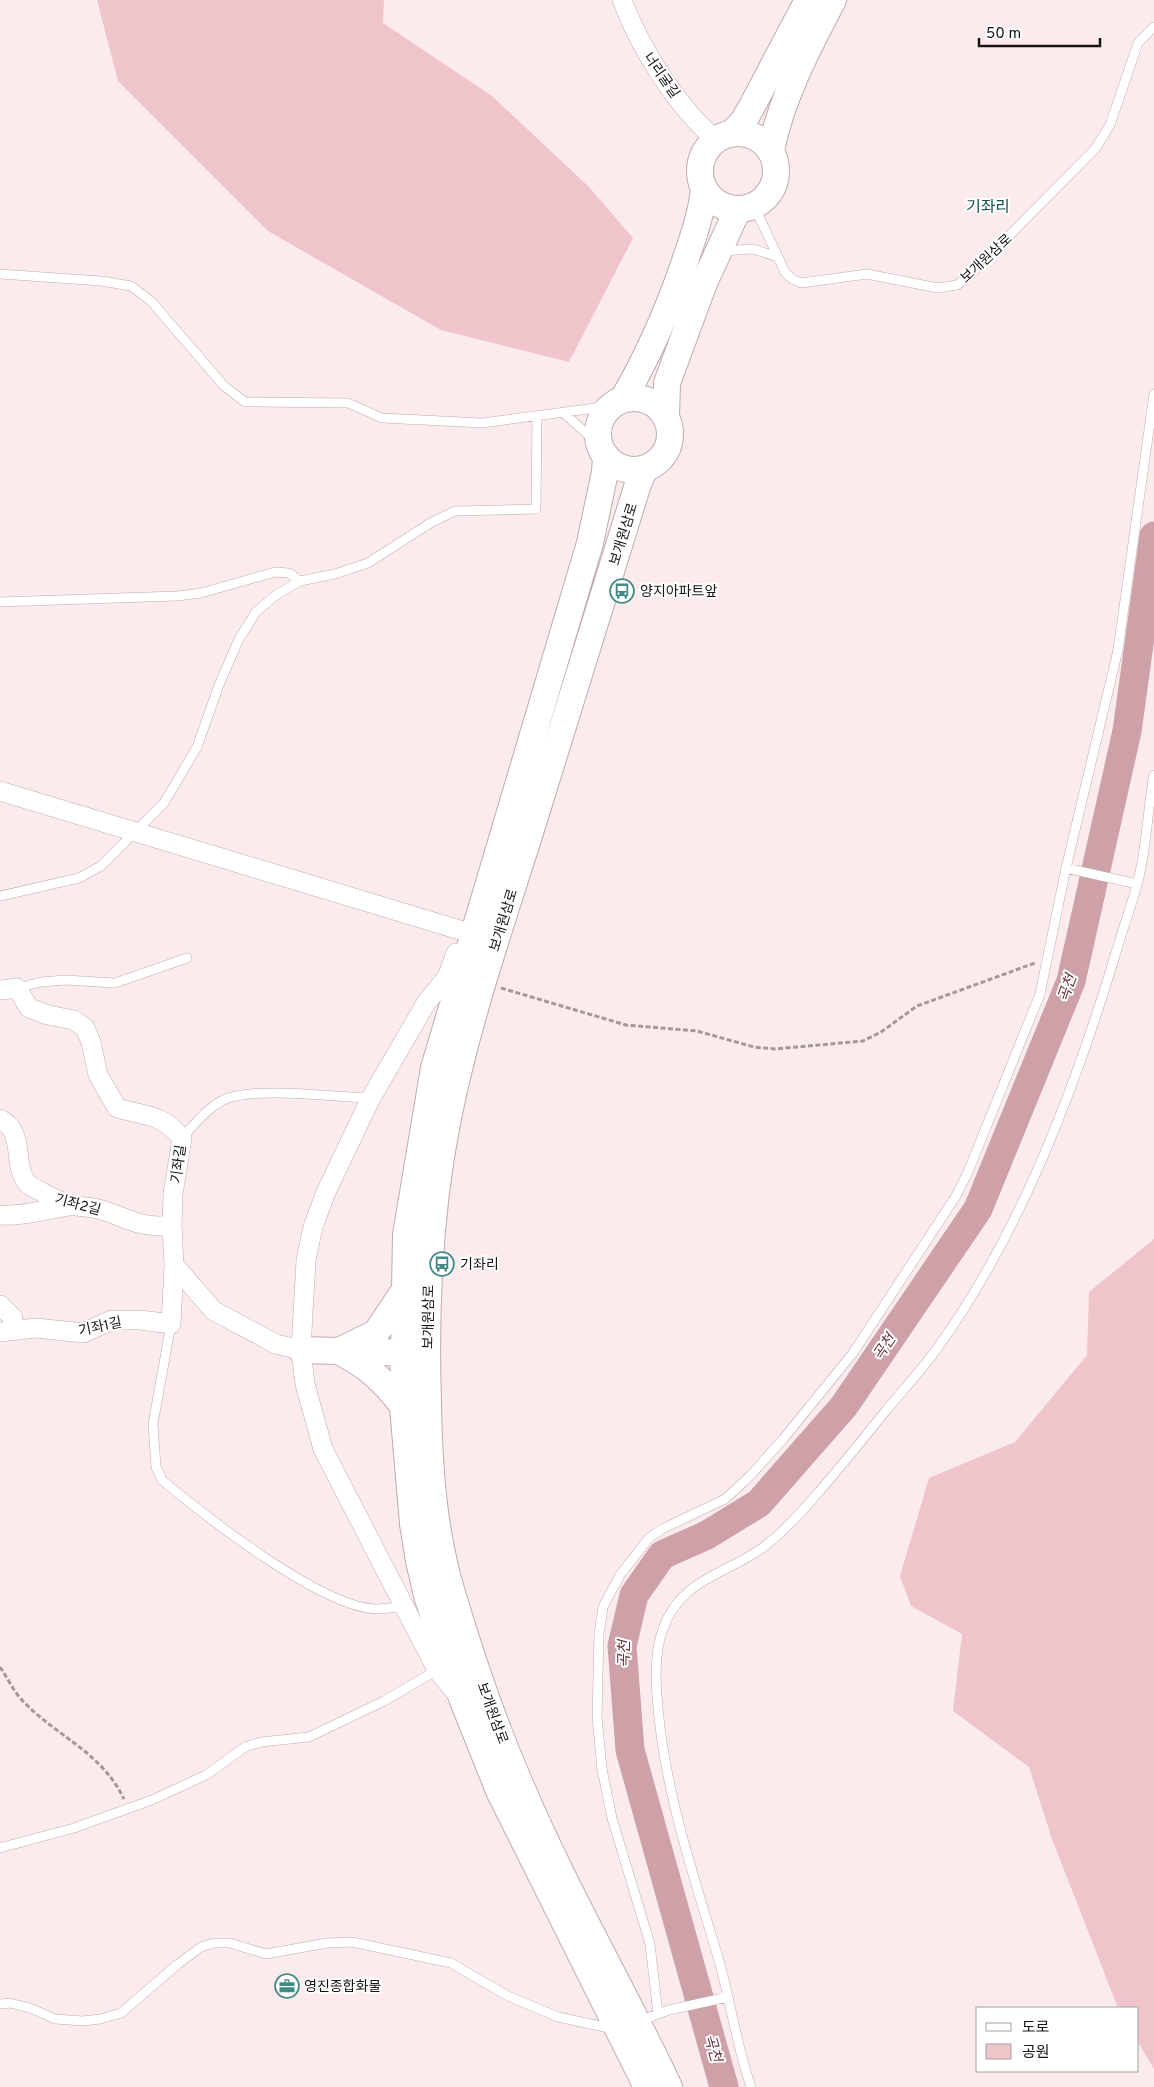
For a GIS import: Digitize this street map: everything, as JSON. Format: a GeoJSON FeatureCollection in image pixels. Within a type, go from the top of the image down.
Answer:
{"type":"FeatureCollection","features":[{"type":"Feature","properties":{"kind":"main road","name":"보개원삼로"},"geometry":{"type":"LineString","coordinates":[[670,2087],[587,1924],[521,1787],[488,1700],[452,1592],[431,1486],[415,1352],[404,1292],[406,1235],[434,1068],[468,932],[590,543],[605,472],[603,450],[598,436],[601,419],[617,403],[638,375],[669,304],[697,230],[704,189],[700,174],[702,158],[742,122],[808,0]]}},
{"type":"Feature","properties":{"kind":"main road","name":"보개원삼로"},"geometry":{"type":"LineString","coordinates":[[647,2087],[638,2022],[500,1793],[464,1701],[428,1599],[419,1561],[413,1524],[403,1406],[428,1287],[432,1226],[446,1125],[483,982],[638,484],[645,468],[658,460],[667,447],[670,432],[666,417],[667,383],[717,252],[746,207],[767,196],[775,181],[776,166],[771,151],[774,134],[786,99],[810,44],[833,0]]}},
{"type":"Feature","properties":{"kind":"main road"},"geometry":{"type":"LineString","coordinates":[[724,137],[754,136],[771,151]]}},
{"type":"Feature","properties":{"kind":"main road"},"geometry":{"type":"LineString","coordinates":[[704,189],[715,201],[730,208],[746,207]]}},
{"type":"Feature","properties":{"kind":"main road"},"geometry":{"type":"LineString","coordinates":[[617,403],[634,398],[649,401],[666,417]]}},
{"type":"Feature","properties":{"kind":"main road"},"geometry":{"type":"LineString","coordinates":[[603,450],[622,468],[645,468]]}},
{"type":"Feature","properties":{"kind":"main road"},"geometry":{"type":"LineString","coordinates":[[339,1351],[376,1332],[404,1292]]}},
{"type":"Feature","properties":{"kind":"main road"},"geometry":{"type":"LineString","coordinates":[[301,1350],[415,1352]]}},
{"type":"Feature","properties":{"kind":"main road"},"geometry":{"type":"LineString","coordinates":[[339,1351],[376,1375],[403,1406]]}},
{"type":"Feature","properties":{"kind":"street","name":"너리굴길"},"geometry":{"type":"LineString","coordinates":[[622,0],[632,26],[645,50],[697,124],[724,137]]}},
{"type":"Feature","properties":{"kind":"street"},"geometry":{"type":"LineString","coordinates":[[0,791],[136,830],[468,932]]}},
{"type":"Feature","properties":{"kind":"street","name":"보개원삼로"},"geometry":{"type":"LineString","coordinates":[[464,1701],[437,1670],[323,1449],[305,1384],[301,1350],[306,1260],[313,1227],[326,1192],[370,1098],[426,1003],[447,977],[468,932]]}},
{"type":"Feature","properties":{"kind":"street","name":"기좌길"},"geometry":{"type":"LineString","coordinates":[[8,989],[29,1008],[48,1015],[74,1020],[85,1028],[92,1042],[98,1075],[117,1108],[149,1114],[169,1124],[182,1138],[173,1194],[174,1265]]}},
{"type":"Feature","properties":{"kind":"street","name":"기좌2길"},"geometry":{"type":"LineString","coordinates":[[0,1119],[6,1122],[16,1138],[20,1151],[20,1168],[28,1184],[52,1199],[76,1206],[101,1209],[130,1222],[156,1228],[172,1225]]}},
{"type":"Feature","properties":{"kind":"street"},"geometry":{"type":"LineString","coordinates":[[0,1215],[14,1216],[35,1210],[76,1206]]}},
{"type":"Feature","properties":{"kind":"street"},"geometry":{"type":"LineString","coordinates":[[174,1265],[214,1311],[276,1344],[301,1350]]}},
{"type":"Feature","properties":{"kind":"street"},"geometry":{"type":"LineString","coordinates":[[171,1324],[174,1265]]}},
{"type":"Feature","properties":{"kind":"street"},"geometry":{"type":"LineString","coordinates":[[0,1305],[13,1318],[6,1331]]}},
{"type":"Feature","properties":{"kind":"street","name":"기좌1길"},"geometry":{"type":"LineString","coordinates":[[6,1331],[36,1328],[83,1332],[112,1320],[140,1320],[171,1324]]}},
{"type":"Feature","properties":{"kind":"lane","name":"보개원삼로"},"geometry":{"type":"LineString","coordinates":[[746,207],[778,257],[785,272],[792,279],[801,283],[867,274],[938,288],[957,285],[984,261],[1095,149],[1110,124],[1138,43],[1154,27]]}},
{"type":"Feature","properties":{"kind":"lane"},"geometry":{"type":"LineString","coordinates":[[717,252],[753,249],[778,257]]}},
{"type":"Feature","properties":{"kind":"lane"},"geometry":{"type":"LineString","coordinates":[[0,274],[101,281],[131,286],[151,301],[224,386],[244,402],[348,403],[382,418],[482,424],[565,414],[617,403]]}},
{"type":"Feature","properties":{"kind":"lane"},"geometry":{"type":"LineString","coordinates":[[638,2022],[650,1944],[612,1818],[602,1770],[598,1717],[599,1634],[603,1607],[620,1575],[649,1538],[662,1529],[725,1499],[750,1476],[784,1438],[853,1353],[956,1196],[968,1172],[1040,994],[1066,868],[1118,650],[1154,394]]}},
{"type":"Feature","properties":{"kind":"lane"},"geometry":{"type":"LineString","coordinates":[[565,414],[603,450]]}},
{"type":"Feature","properties":{"kind":"lane"},"geometry":{"type":"LineString","coordinates":[[0,896],[79,878],[101,866],[164,803],[183,774],[197,747],[219,685],[239,639],[252,619],[276,595],[300,581],[335,574],[368,563],[432,522],[455,511],[536,509],[538,416]]}},
{"type":"Feature","properties":{"kind":"lane"},"geometry":{"type":"LineString","coordinates":[[0,602],[177,596],[201,592],[275,572],[289,573],[300,581]]}},
{"type":"Feature","properties":{"kind":"lane"},"geometry":{"type":"LineString","coordinates":[[751,2087],[728,1997],[700,1903],[668,1775],[657,1694],[657,1658],[661,1633],[669,1612],[681,1597],[702,1581],[758,1551],[777,1536],[817,1495],[936,1350],[976,1288],[1012,1221],[1050,1137],[1098,1015],[1138,884],[1154,774]]}},
{"type":"Feature","properties":{"kind":"lane"},"geometry":{"type":"LineString","coordinates":[[1066,868],[1138,884]]}},
{"type":"Feature","properties":{"kind":"lane"},"geometry":{"type":"LineString","coordinates":[[8,989],[41,982],[65,980],[115,983],[187,958]]}},
{"type":"Feature","properties":{"kind":"lane"},"geometry":{"type":"LineString","coordinates":[[182,1138],[210,1109],[227,1099],[250,1093],[370,1098]]}},
{"type":"Feature","properties":{"kind":"lane"},"geometry":{"type":"LineString","coordinates":[[171,1324],[153,1424],[156,1467],[162,1480],[296,1578],[352,1604],[377,1609],[404,1606]]}},
{"type":"Feature","properties":{"kind":"lane"},"geometry":{"type":"LineString","coordinates":[[0,1848],[74,1828],[129,1808],[206,1775],[245,1747],[261,1742],[309,1736],[330,1728],[384,1701],[437,1670]]}},
{"type":"Feature","properties":{"kind":"lane"},"geometry":{"type":"LineString","coordinates":[[0,2004],[10,2003],[30,2008],[55,2019],[84,2021],[100,2019],[121,2013],[201,1947],[214,1943],[230,1943],[266,1954],[327,1943],[352,1942],[451,1963],[508,1996],[558,2017],[638,2022],[669,2010],[728,1997]]}},
{"type":"Feature","properties":{"kind":"path"},"geometry":{"type":"LineString","coordinates":[[483,982],[626,1025],[698,1031],[754,1047],[775,1049],[863,1041],[881,1032],[918,1006],[1048,958]]}},
{"type":"Feature","properties":{"kind":"path"},"geometry":{"type":"LineString","coordinates":[[0,1667],[21,1699],[82,1747],[116,1781],[129,1808]]}},
{"type":"Feature","properties":{"kind":"green space"},"geometry":{"type":"Polygon","coordinates":[[[97,0],[384,0],[383,23],[492,96],[589,187],[633,238],[569,362],[441,330],[268,231],[118,81],[97,0]]]}},
{"type":"Feature","properties":{"kind":"green space"},"geometry":{"type":"Polygon","coordinates":[[[1154,1239],[1154,2069],[1139,2044],[1139,2007],[1118,2007],[1052,1839],[1029,1767],[953,1711],[962,1634],[911,1606],[900,1576],[929,1478],[1015,1442],[1087,1355],[1089,1292],[1154,1239]]]}},
{"type":"Feature","properties":{"kind":"waterway","name":"곡천"},"geometry":{"type":"LineString","coordinates":[[724,2087],[630,1750],[622,1646],[634,1595],[662,1555],[707,1535],[759,1503],[844,1406],[978,1209],[1071,981],[1127,731],[1154,536]]}},
{"type":"Feature","properties":{"kind":"place","name":"양지아파트앞"},"geometry":{"type":"Point","coordinates":[622,591]}},
{"type":"Feature","properties":{"kind":"place","name":"기좌리"},"geometry":{"type":"Point","coordinates":[442,1264]}},
{"type":"Feature","properties":{"kind":"place","name":"영진종합화물"},"geometry":{"type":"Point","coordinates":[287,1986]}},
{"type":"Feature","properties":{"kind":"district","name":"기좌리"},"geometry":{"type":"Point","coordinates":[988,206]}}]}
